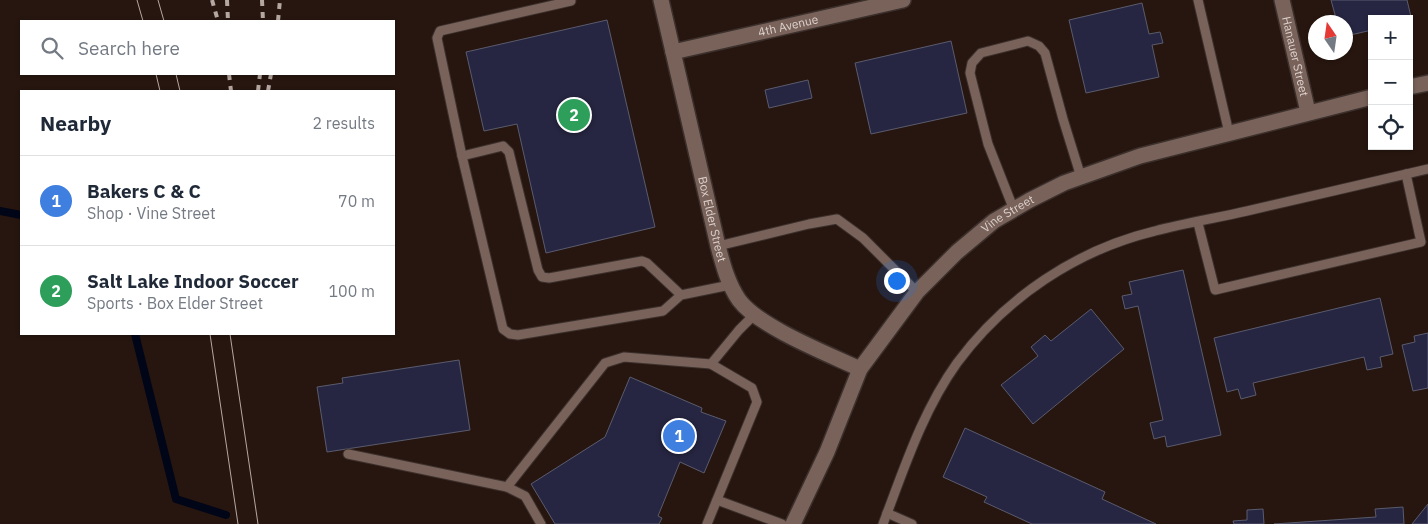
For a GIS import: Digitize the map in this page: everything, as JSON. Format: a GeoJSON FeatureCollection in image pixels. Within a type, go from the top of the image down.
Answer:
{"type":"FeatureCollection","features":[{"type":"Feature","properties":{"kind":"street","name":"Box Elder Street"},"geometry":{"type":"LineString","coordinates":[[661,0],[718,246],[730,285],[740,301],[754,315],[772,326],[860,369]]}},
{"type":"Feature","properties":{"kind":"street","name":"4th Avenue"},"geometry":{"type":"LineString","coordinates":[[673,52],[903,0]]}},
{"type":"Feature","properties":{"kind":"street","name":"Hanauer Street"},"geometry":{"type":"LineString","coordinates":[[1282,0],[1308,112]]}},
{"type":"Feature","properties":{"kind":"street"},"geometry":{"type":"LineString","coordinates":[[1413,86],[1428,83]]}},
{"type":"Feature","properties":{"kind":"street","name":"Vine Street"},"geometry":{"type":"LineString","coordinates":[[793,524],[826,452],[860,369],[917,292],[994,221],[1064,183],[1140,156],[1368,98]]}},
{"type":"Feature","properties":{"kind":"lane"},"geometry":{"type":"LineString","coordinates":[[1198,0],[1229,133]]}},
{"type":"Feature","properties":{"kind":"lane"},"geometry":{"type":"LineString","coordinates":[[571,1],[440,31],[437,38],[462,156],[503,330],[510,334],[518,335],[663,311],[681,295],[730,285]]}},
{"type":"Feature","properties":{"kind":"lane"},"geometry":{"type":"LineString","coordinates":[[1014,210],[988,144],[970,73],[972,63],[981,53],[1028,41],[1039,46],[1045,53],[1081,177]]}},
{"type":"Feature","properties":{"kind":"lane"},"geometry":{"type":"LineString","coordinates":[[462,156],[503,146],[509,152],[538,270],[542,276],[549,278],[642,261],[647,263],[681,295]]}},
{"type":"Feature","properties":{"kind":"lane"},"geometry":{"type":"LineString","coordinates":[[883,524],[920,425],[938,394],[963,357],[984,332],[1013,304],[1050,276],[1091,253],[1120,241],[1155,231],[1428,169]]}},
{"type":"Feature","properties":{"kind":"lane"},"geometry":{"type":"LineString","coordinates":[[1198,222],[1215,290],[1421,242],[1406,174]]}},
{"type":"Feature","properties":{"kind":"lane"},"geometry":{"type":"LineString","coordinates":[[718,246],[837,219],[863,238],[917,292]]}},
{"type":"Feature","properties":{"kind":"lane"},"geometry":{"type":"LineString","coordinates":[[711,364],[754,315]]}},
{"type":"Feature","properties":{"kind":"lane"},"geometry":{"type":"LineString","coordinates":[[507,487],[605,364],[624,357],[711,364],[752,388],[757,402],[707,524]]}},
{"type":"Feature","properties":{"kind":"lane"},"geometry":{"type":"LineString","coordinates":[[348,454],[507,487],[525,496],[541,524]]}},
{"type":"Feature","properties":{"kind":"lane"},"geometry":{"type":"LineString","coordinates":[[717,500],[782,524]]}},
{"type":"Feature","properties":{"kind":"lane"},"geometry":{"type":"LineString","coordinates":[[887,513],[912,524]]}},
{"type":"Feature","properties":{"kind":"building"},"geometry":{"type":"Polygon","coordinates":[[[1331,0],[1407,0],[1411,15],[1368,15],[1368,31],[1353,34],[1353,15],[1335,15],[1331,0]]]}},
{"type":"Feature","properties":{"kind":"building"},"geometry":{"type":"Polygon","coordinates":[[[1142,3],[1149,34],[1160,32],[1163,43],[1152,45],[1159,77],[1086,93],[1069,20],[1142,3]]]}},
{"type":"Feature","properties":{"kind":"building"},"geometry":{"type":"Polygon","coordinates":[[[607,20],[655,227],[546,253],[517,124],[484,131],[466,52],[607,20]]]}},
{"type":"Feature","properties":{"kind":"building"},"geometry":{"type":"Polygon","coordinates":[[[951,41],[967,113],[871,134],[855,63],[951,41]]]}},
{"type":"Feature","properties":{"kind":"building"},"geometry":{"type":"Polygon","coordinates":[[[808,80],[812,98],[769,108],[765,90],[808,80]]]}},
{"type":"Feature","properties":{"kind":"building"},"geometry":{"type":"Polygon","coordinates":[[[1183,270],[1221,435],[1167,447],[1165,436],[1154,439],[1150,423],[1163,420],[1138,306],[1125,309],[1122,296],[1132,294],[1129,282],[1183,270]]]}},
{"type":"Feature","properties":{"kind":"building"},"geometry":{"type":"Polygon","coordinates":[[[1380,298],[1393,354],[1380,357],[1382,367],[1367,370],[1364,357],[1253,383],[1256,395],[1241,399],[1238,389],[1227,392],[1214,338],[1380,298]]]}},
{"type":"Feature","properties":{"kind":"building"},"geometry":{"type":"Polygon","coordinates":[[[1091,309],[1124,349],[1033,424],[1001,385],[1038,356],[1031,347],[1045,335],[1051,341],[1091,309]]]}},
{"type":"Feature","properties":{"kind":"building"},"geometry":{"type":"Polygon","coordinates":[[[1428,333],[1428,388],[1413,391],[1402,345],[1415,342],[1414,336],[1428,333]]]}},
{"type":"Feature","properties":{"kind":"building"},"geometry":{"type":"Polygon","coordinates":[[[459,360],[470,430],[327,452],[317,387],[343,383],[342,378],[459,360]]]}},
{"type":"Feature","properties":{"kind":"building"},"geometry":{"type":"Polygon","coordinates":[[[630,377],[702,408],[701,412],[726,421],[704,473],[680,462],[658,516],[662,518],[659,524],[555,524],[531,484],[605,437],[630,377]]]}},
{"type":"Feature","properties":{"kind":"building"},"geometry":{"type":"Polygon","coordinates":[[[965,428],[1105,492],[1102,499],[1156,524],[1032,524],[984,502],[987,497],[943,477],[965,428]]]}},
{"type":"Feature","properties":{"kind":"building"},"geometry":{"type":"Polygon","coordinates":[[[1428,504],[1428,524],[1412,524],[1428,504]]]}},
{"type":"Feature","properties":{"kind":"building"},"geometry":{"type":"Polygon","coordinates":[[[1403,507],[1404,524],[1274,524],[1376,517],[1375,509],[1403,507]]]}},
{"type":"Feature","properties":{"kind":"building"},"geometry":{"type":"Polygon","coordinates":[[[1263,509],[1264,524],[1234,524],[1233,521],[1247,520],[1247,510],[1263,509]]]}},
{"type":"Feature","properties":{"kind":"waterway"},"geometry":{"type":"LineString","coordinates":[[0,211],[20,215]]}},
{"type":"Feature","properties":{"kind":"waterway"},"geometry":{"type":"LineString","coordinates":[[135,335],[176,499],[226,515]]}},
{"type":"Feature","properties":{"kind":"tram line"},"geometry":{"type":"LineString","coordinates":[[137,0],[143,20]]}},
{"type":"Feature","properties":{"kind":"tram line"},"geometry":{"type":"LineString","coordinates":[[158,0],[164,20]]}},
{"type":"Feature","properties":{"kind":"tram line"},"geometry":{"type":"LineString","coordinates":[[156,75],[160,90]]}},
{"type":"Feature","properties":{"kind":"tram line"},"geometry":{"type":"LineString","coordinates":[[176,75],[180,90]]}},
{"type":"Feature","properties":{"kind":"tram line"},"geometry":{"type":"LineString","coordinates":[[210,335],[238,524]]}},
{"type":"Feature","properties":{"kind":"tram line"},"geometry":{"type":"LineString","coordinates":[[230,335],[258,524]]}},
{"type":"Feature","properties":{"kind":"railway"},"geometry":{"type":"LineString","coordinates":[[212,0],[218,20]]}},
{"type":"Feature","properties":{"kind":"railway"},"geometry":{"type":"LineString","coordinates":[[227,0],[228,20]]}},
{"type":"Feature","properties":{"kind":"railway"},"geometry":{"type":"LineString","coordinates":[[262,0],[263,20]]}},
{"type":"Feature","properties":{"kind":"railway"},"geometry":{"type":"LineString","coordinates":[[278,20],[280,0]]}},
{"type":"Feature","properties":{"kind":"railway"},"geometry":{"type":"LineString","coordinates":[[229,75],[231,90]]}},
{"type":"Feature","properties":{"kind":"railway"},"geometry":{"type":"LineString","coordinates":[[258,90],[260,75]]}},
{"type":"Feature","properties":{"kind":"railway"},"geometry":{"type":"LineString","coordinates":[[268,90],[271,75]]}},
{"type":"Feature","properties":{"kind":"place","name":"Salt Lake Indoor Soccer"},"geometry":{"type":"Point","coordinates":[574,115]}},
{"type":"Feature","properties":{"kind":"place","name":"Bakers C & C"},"geometry":{"type":"Point","coordinates":[679,436]}}]}
